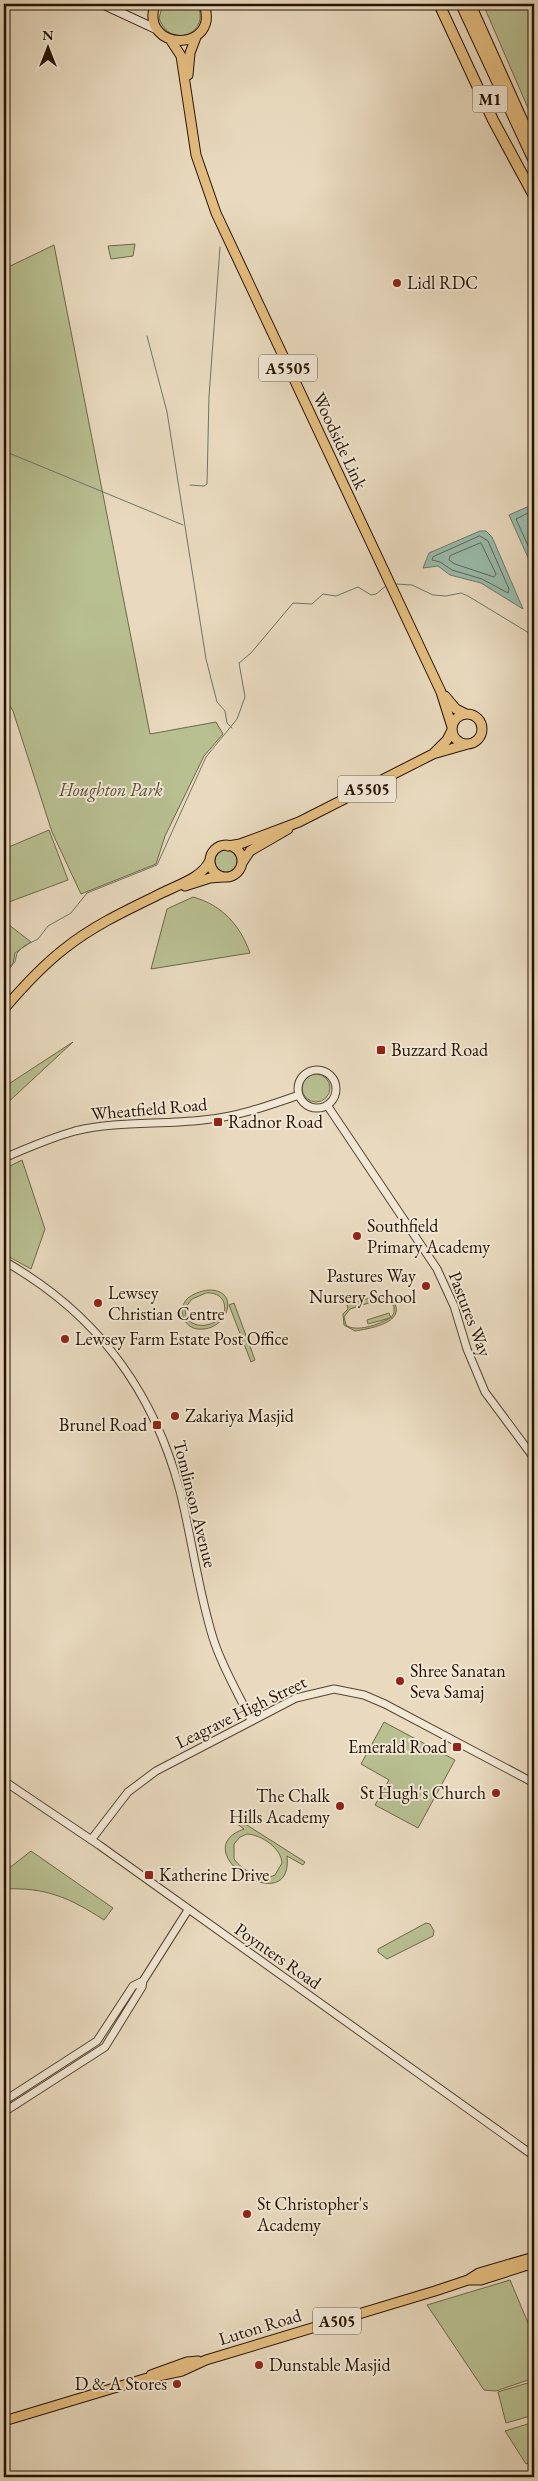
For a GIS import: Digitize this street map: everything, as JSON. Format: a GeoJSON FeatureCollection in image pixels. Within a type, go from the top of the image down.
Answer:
{"type":"FeatureCollection","features":[{"type":"Feature","properties":{"kind":"highway"},"geometry":{"type":"LineString","coordinates":[[438,4],[493,120],[534,196]]}},
{"type":"Feature","properties":{"kind":"highway","name":"M1"},"geometry":{"type":"LineString","coordinates":[[446,4],[534,196]]}},
{"type":"Feature","properties":{"kind":"highway","name":"M1"},"geometry":{"type":"LineString","coordinates":[[461,4],[534,161]]}},
{"type":"Feature","properties":{"kind":"highway"},"geometry":{"type":"LineString","coordinates":[[470,4],[534,146]]}},
{"type":"Feature","properties":{"kind":"main road"},"geometry":{"type":"LineString","coordinates":[[102,4],[158,30]]}},
{"type":"Feature","properties":{"kind":"main road"},"geometry":{"type":"LineString","coordinates":[[135,4],[147,4]]}},
{"type":"Feature","properties":{"kind":"main road"},"geometry":{"type":"LineString","coordinates":[[155,4],[153,18],[158,30]]}},
{"type":"Feature","properties":{"kind":"main road","name":"A5505"},"geometry":{"type":"LineString","coordinates":[[196,36],[205,23],[204,4]]}},
{"type":"Feature","properties":{"kind":"main road","name":"A5505"},"geometry":{"type":"LineString","coordinates":[[158,30],[170,40]]}},
{"type":"Feature","properties":{"kind":"main road"},"geometry":{"type":"LineString","coordinates":[[170,40],[184,41],[196,36]]}},
{"type":"Feature","properties":{"kind":"main road","name":"Woodside Link"},"geometry":{"type":"LineString","coordinates":[[196,36],[190,54],[187,87],[188,112],[196,155],[216,213],[442,692],[452,728]]}},
{"type":"Feature","properties":{"kind":"main road","name":"Woodside Link"},"geometry":{"type":"LineString","coordinates":[[170,40],[181,56],[187,87]]}},
{"type":"Feature","properties":{"kind":"main road","name":"Woodside Link"},"geometry":{"type":"LineString","coordinates":[[442,692],[454,707],[466,714]]}},
{"type":"Feature","properties":{"kind":"main road","name":"A5505"},"geometry":{"type":"LineString","coordinates":[[242,864],[250,851],[299,822],[433,754],[476,741],[482,729],[477,717],[466,714],[455,719],[448,740],[433,754]]}},
{"type":"Feature","properties":{"kind":"main road"},"geometry":{"type":"LineString","coordinates":[[452,728],[457,740],[468,744]]}},
{"type":"Feature","properties":{"kind":"main road","name":"A5505"},"geometry":{"type":"LineString","coordinates":[[228,846],[240,844],[299,822]]}},
{"type":"Feature","properties":{"kind":"main road"},"geometry":{"type":"LineString","coordinates":[[4,1009],[62,950],[112,918],[162,892],[201,872],[216,849],[228,846],[239,852],[242,864],[234,875],[210,878],[162,892]]}},
{"type":"Feature","properties":{"kind":"main road"},"geometry":{"type":"LineString","coordinates":[[210,860],[216,874],[226,877]]}},
{"type":"Feature","properties":{"kind":"main road","name":"Luton Road"},"geometry":{"type":"LineString","coordinates":[[4,2421],[144,2379],[163,2369],[187,2362],[206,2360],[468,2280],[479,2274],[534,2257]]}},
{"type":"Feature","properties":{"kind":"main road","name":"Luton Road"},"geometry":{"type":"LineString","coordinates":[[468,2280],[481,2280],[534,2263]]}},
{"type":"Feature","properties":{"kind":"street"},"geometry":{"type":"LineString","coordinates":[[313,1070],[324,1071],[332,1078],[336,1090],[332,1101],[327,1105],[311,1107],[299,1096],[298,1085],[303,1075],[313,1070]]}},
{"type":"Feature","properties":{"kind":"street","name":"Wheatfield Road"},"geometry":{"type":"LineString","coordinates":[[4,1158],[46,1140],[76,1131],[117,1124],[203,1120],[236,1115],[299,1096]]}},
{"type":"Feature","properties":{"kind":"street","name":"Pastures Way"},"geometry":{"type":"LineString","coordinates":[[327,1105],[437,1270],[454,1306],[467,1349],[485,1392],[534,1458]]}},
{"type":"Feature","properties":{"kind":"street","name":"Tomlinson Avenue"},"geometry":{"type":"LineString","coordinates":[[4,1261],[33,1278],[71,1307],[113,1351],[143,1396],[162,1434],[175,1472],[212,1636],[223,1666],[251,1720]]}},
{"type":"Feature","properties":{"kind":"street","name":"Leagrave High Street"},"geometry":{"type":"LineString","coordinates":[[91,1840],[128,1792],[156,1771],[251,1720],[303,1696],[334,1689],[346,1690],[386,1704],[534,1783]]}},
{"type":"Feature","properties":{"kind":"street","name":"Poynters Road"},"geometry":{"type":"LineString","coordinates":[[4,1780],[534,2156]]}},
{"type":"Feature","properties":{"kind":"street"},"geometry":{"type":"LineString","coordinates":[[4,2101],[97,2041],[133,1986],[142,1981],[188,1910]]}},
{"type":"Feature","properties":{"kind":"street"},"geometry":{"type":"LineString","coordinates":[[4,2112],[105,2047],[142,1987],[142,1981]]}},
{"type":"Feature","properties":{"kind":"green space"},"geometry":{"type":"Polygon","coordinates":[[[163,4],[197,4],[200,14],[199,23],[188,34],[180,36],[172,34],[164,28],[159,18],[163,4]]]}},
{"type":"Feature","properties":{"kind":"green space"},"geometry":{"type":"Polygon","coordinates":[[[483,4],[534,4],[534,122],[483,4]]]}},
{"type":"Feature","properties":{"kind":"green space"},"geometry":{"type":"Polygon","coordinates":[[[135,244],[133,256],[111,259],[108,246],[135,244]]]}},
{"type":"Feature","properties":{"kind":"green space","name":"Houghton Park"},"geometry":{"type":"Polygon","coordinates":[[[54,245],[150,734],[216,722],[223,734],[204,756],[165,836],[156,864],[81,894],[52,832],[13,711],[4,696],[4,269],[54,245]]]}},
{"type":"Feature","properties":{"kind":"green space"},"geometry":{"type":"Polygon","coordinates":[[[49,830],[68,880],[9,902],[4,900],[4,849],[49,830]]]}},
{"type":"Feature","properties":{"kind":"green space"},"geometry":{"type":"Polygon","coordinates":[[[227,848],[236,852],[240,861],[236,870],[227,874],[218,870],[214,861],[218,852],[227,848]]]}},
{"type":"Feature","properties":{"kind":"green space"},"geometry":{"type":"Polygon","coordinates":[[[193,897],[213,905],[229,918],[241,934],[250,953],[151,969],[167,909],[193,897]]]}},
{"type":"Feature","properties":{"kind":"green space"},"geometry":{"type":"Polygon","coordinates":[[[4,921],[31,942],[15,953],[13,964],[4,976],[4,921]]]}},
{"type":"Feature","properties":{"kind":"green space"},"geometry":{"type":"Polygon","coordinates":[[[73,1042],[4,1106],[4,1087],[73,1042]]]}},
{"type":"Feature","properties":{"kind":"green space"},"geometry":{"type":"Polygon","coordinates":[[[316,1074],[326,1078],[330,1088],[326,1098],[316,1102],[306,1098],[302,1088],[306,1078],[316,1074]]]}},
{"type":"Feature","properties":{"kind":"green space"},"geometry":{"type":"Polygon","coordinates":[[[22,1160],[45,1229],[31,1269],[4,1254],[4,1169],[22,1160]]]}},
{"type":"Feature","properties":{"kind":"green space"},"geometry":{"type":"Polygon","coordinates":[[[208,1290],[219,1292],[225,1296],[228,1303],[227,1310],[217,1324],[208,1328],[193,1328],[183,1318],[184,1303],[191,1296],[208,1290]],[[206,1293],[192,1299],[185,1308],[186,1317],[190,1321],[200,1325],[211,1324],[224,1313],[223,1301],[218,1295],[206,1293]]]}},
{"type":"Feature","properties":{"kind":"green space"},"geometry":{"type":"Polygon","coordinates":[[[383,1294],[384,1297],[394,1303],[396,1313],[393,1318],[382,1325],[355,1331],[344,1325],[343,1314],[348,1309],[347,1305],[383,1294]],[[384,1298],[350,1309],[344,1317],[346,1325],[362,1328],[380,1323],[390,1318],[368,1324],[367,1320],[389,1313],[391,1318],[394,1313],[394,1306],[384,1298]]]}},
{"type":"Feature","properties":{"kind":"green space"},"geometry":{"type":"Polygon","coordinates":[[[234,1303],[255,1360],[251,1362],[229,1305],[234,1303]]]}},
{"type":"Feature","properties":{"kind":"green space"},"geometry":{"type":"Polygon","coordinates":[[[384,1722],[455,1760],[418,1828],[375,1805],[389,1780],[361,1764],[384,1722]]]}},
{"type":"Feature","properties":{"kind":"green space"},"geometry":{"type":"Polygon","coordinates":[[[239,1820],[305,1862],[303,1865],[287,1856],[285,1875],[275,1883],[260,1882],[245,1876],[232,1865],[226,1852],[228,1839],[244,1829],[236,1823],[239,1820]],[[247,1834],[240,1837],[234,1844],[234,1859],[252,1874],[264,1877],[275,1875],[282,1863],[281,1857],[270,1843],[247,1834]]]}},
{"type":"Feature","properties":{"kind":"green space"},"geometry":{"type":"Polygon","coordinates":[[[31,1851],[113,1908],[104,1920],[68,1900],[45,1892],[4,1889],[4,1872],[31,1851]]]}},
{"type":"Feature","properties":{"kind":"green space"},"geometry":{"type":"Polygon","coordinates":[[[426,1923],[430,1924],[434,1931],[433,1936],[387,1959],[378,1952],[378,1949],[426,1923]]]}},
{"type":"Feature","properties":{"kind":"green space"},"geometry":{"type":"Polygon","coordinates":[[[510,2280],[534,2337],[534,2378],[496,2391],[484,2390],[427,2305],[510,2280]]]}},
{"type":"Feature","properties":{"kind":"green space"},"geometry":{"type":"Polygon","coordinates":[[[534,2381],[534,2415],[506,2423],[498,2392],[534,2381]]]}},
{"type":"Feature","properties":{"kind":"green space"},"geometry":{"type":"Polygon","coordinates":[[[534,2422],[534,2460],[526,2464],[505,2431],[534,2422]]]}},
{"type":"Feature","properties":{"kind":"water"},"geometry":{"type":"Polygon","coordinates":[[[534,504],[534,571],[509,515],[534,504]]]}},
{"type":"Feature","properties":{"kind":"water"},"geometry":{"type":"Polygon","coordinates":[[[480,531],[486,531],[492,537],[523,609],[481,583],[450,575],[438,566],[423,568],[429,553],[480,531]]]}},
{"type":"Feature","properties":{"kind":"waterway"},"geometry":{"type":"LineString","coordinates":[[190,485],[204,486],[207,484],[209,396],[220,247]]}},
{"type":"Feature","properties":{"kind":"waterway"},"geometry":{"type":"LineString","coordinates":[[147,336],[167,412],[206,659],[217,702],[225,711],[227,723],[232,728]]}},
{"type":"Feature","properties":{"kind":"waterway"},"geometry":{"type":"LineString","coordinates":[[4,451],[183,525]]}},
{"type":"Feature","properties":{"kind":"waterway"},"geometry":{"type":"LineString","coordinates":[[396,584],[412,585],[433,595],[446,596],[461,593],[534,636]]}},
{"type":"Feature","properties":{"kind":"waterway"},"geometry":{"type":"LineString","coordinates":[[4,971],[15,962],[17,953],[24,946],[38,939],[48,926],[71,913],[87,893],[157,865],[206,757],[237,719],[245,697],[239,663],[251,653],[293,603],[312,604],[323,594],[336,596],[358,587],[371,595],[376,594],[387,585]]}},
{"type":"Feature","properties":{"kind":"place","name":"Lidl RDC"},"geometry":{"type":"Point","coordinates":[397,283]}},
{"type":"Feature","properties":{"kind":"place","name":"Buzzard Road"},"geometry":{"type":"Point","coordinates":[381,1050]}},
{"type":"Feature","properties":{"kind":"place","name":"Radnor Road"},"geometry":{"type":"Point","coordinates":[218,1122]}},
{"type":"Feature","properties":{"kind":"place","name":"Southfield Primary Academy"},"geometry":{"type":"Point","coordinates":[357,1236]}},
{"type":"Feature","properties":{"kind":"place","name":"Pastures Way Nursery School"},"geometry":{"type":"Point","coordinates":[426,1286]}},
{"type":"Feature","properties":{"kind":"place","name":"Lewsey Christian Centre"},"geometry":{"type":"Point","coordinates":[98,1303]}},
{"type":"Feature","properties":{"kind":"place","name":"Lewsey Farm Estate Post Office"},"geometry":{"type":"Point","coordinates":[65,1339]}},
{"type":"Feature","properties":{"kind":"place","name":"Zakariya Masjid"},"geometry":{"type":"Point","coordinates":[175,1416]}},
{"type":"Feature","properties":{"kind":"place","name":"Brunel Road"},"geometry":{"type":"Point","coordinates":[157,1425]}},
{"type":"Feature","properties":{"kind":"place","name":"Shree Sanatan Seva Samaj"},"geometry":{"type":"Point","coordinates":[400,1681]}},
{"type":"Feature","properties":{"kind":"place","name":"Emerald Road"},"geometry":{"type":"Point","coordinates":[457,1747]}},
{"type":"Feature","properties":{"kind":"place","name":"St Hugh's Church"},"geometry":{"type":"Point","coordinates":[496,1793]}},
{"type":"Feature","properties":{"kind":"place","name":"The Chalk Hills Academy"},"geometry":{"type":"Point","coordinates":[340,1806]}},
{"type":"Feature","properties":{"kind":"place","name":"Katherine Drive"},"geometry":{"type":"Point","coordinates":[149,1875]}},
{"type":"Feature","properties":{"kind":"place","name":"St Christopher's Academy"},"geometry":{"type":"Point","coordinates":[247,2214]}},
{"type":"Feature","properties":{"kind":"place","name":"Dunstable Masjid"},"geometry":{"type":"Point","coordinates":[259,2365]}},
{"type":"Feature","properties":{"kind":"place","name":"D & A Stores"},"geometry":{"type":"Point","coordinates":[177,2384]}}]}
